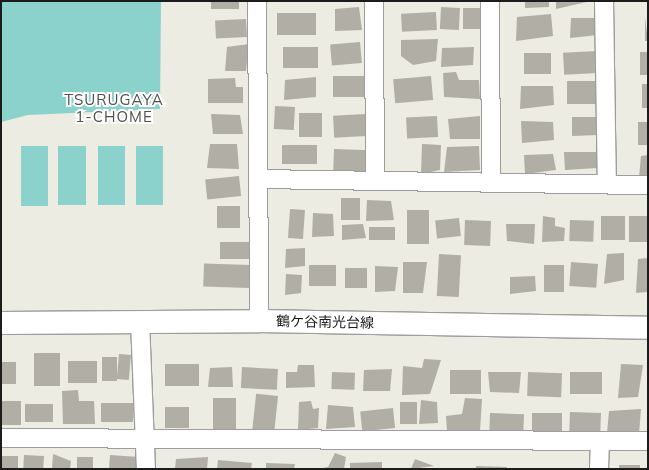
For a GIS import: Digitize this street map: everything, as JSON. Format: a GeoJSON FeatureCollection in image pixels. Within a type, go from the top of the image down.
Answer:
{"type":"FeatureCollection","features":[{"type":"Feature","properties":{"kind":"street"},"geometry":{"type":"LineString","coordinates":[[257,1],[259,321]]}},
{"type":"Feature","properties":{"kind":"street"},"geometry":{"type":"LineString","coordinates":[[374,1],[375,180]]}},
{"type":"Feature","properties":{"kind":"street"},"geometry":{"type":"LineString","coordinates":[[490,1],[491,182]]}},
{"type":"Feature","properties":{"kind":"street"},"geometry":{"type":"LineString","coordinates":[[604,1],[607,184]]}},
{"type":"Feature","properties":{"kind":"street"},"geometry":{"type":"LineString","coordinates":[[258,179],[648,185]]}},
{"type":"Feature","properties":{"kind":"street"},"geometry":{"type":"LineString","coordinates":[[140,321],[146,469]]}},
{"type":"Feature","properties":{"kind":"street","name":"鶴ケ谷南光台線"},"geometry":{"type":"LineString","coordinates":[[1,323],[259,321],[648,328]]}},
{"type":"Feature","properties":{"kind":"street"},"geometry":{"type":"LineString","coordinates":[[1,438],[648,441]]}},
{"type":"Feature","properties":{"kind":"street"},"geometry":{"type":"LineString","coordinates":[[599,469],[600,441]]}},
{"type":"Feature","properties":{"kind":"shaded area"},"geometry":{"type":"Polygon","coordinates":[[[1,1],[161,1],[160,109],[28,115],[1,122],[1,1]]]}},
{"type":"Feature","properties":{"kind":"shaded area"},"geometry":{"type":"Polygon","coordinates":[[[21,146],[48,146],[48,206],[21,206],[21,146]]]}},
{"type":"Feature","properties":{"kind":"shaded area"},"geometry":{"type":"Polygon","coordinates":[[[58,146],[86,146],[86,205],[58,205],[58,146]]]}},
{"type":"Feature","properties":{"kind":"shaded area"},"geometry":{"type":"Polygon","coordinates":[[[98,146],[125,146],[125,205],[98,205],[98,146]]]}},
{"type":"Feature","properties":{"kind":"shaded area"},"geometry":{"type":"Polygon","coordinates":[[[136,146],[163,146],[163,205],[136,205],[136,146]]]}},
{"type":"Feature","properties":{"kind":"building"},"geometry":{"type":"Polygon","coordinates":[[[211,1],[239,1],[239,9],[211,9],[211,1]]]}},
{"type":"Feature","properties":{"kind":"building"},"geometry":{"type":"Polygon","coordinates":[[[525,1],[549,1],[549,7],[525,8],[525,1]]]}},
{"type":"Feature","properties":{"kind":"building"},"geometry":{"type":"Polygon","coordinates":[[[556,1],[591,1],[556,9],[556,1]]]}},
{"type":"Feature","properties":{"kind":"building"},"geometry":{"type":"Polygon","coordinates":[[[359,7],[362,30],[335,31],[335,9],[359,7]]]}},
{"type":"Feature","properties":{"kind":"building"},"geometry":{"type":"Polygon","coordinates":[[[441,7],[460,8],[459,30],[440,29],[441,7]]]}},
{"type":"Feature","properties":{"kind":"building"},"geometry":{"type":"Polygon","coordinates":[[[463,8],[481,8],[481,29],[463,29],[463,8]]]}},
{"type":"Feature","properties":{"kind":"building"},"geometry":{"type":"Polygon","coordinates":[[[436,12],[437,30],[402,32],[401,14],[436,12]]]}},
{"type":"Feature","properties":{"kind":"building"},"geometry":{"type":"Polygon","coordinates":[[[277,13],[316,13],[316,35],[277,35],[277,13]]]}},
{"type":"Feature","properties":{"kind":"building"},"geometry":{"type":"Polygon","coordinates":[[[551,14],[553,36],[516,41],[517,17],[551,14]]]}},
{"type":"Feature","properties":{"kind":"building"},"geometry":{"type":"Polygon","coordinates":[[[645,17],[648,41],[645,41],[645,17]]]}},
{"type":"Feature","properties":{"kind":"building"},"geometry":{"type":"Polygon","coordinates":[[[571,18],[597,18],[598,35],[570,38],[571,18]]]}},
{"type":"Feature","properties":{"kind":"building"},"geometry":{"type":"Polygon","coordinates":[[[246,19],[247,37],[216,39],[215,21],[246,19]]]}},
{"type":"Feature","properties":{"kind":"building"},"geometry":{"type":"Polygon","coordinates":[[[438,39],[436,61],[413,65],[401,56],[401,40],[438,39]]]}},
{"type":"Feature","properties":{"kind":"building"},"geometry":{"type":"Polygon","coordinates":[[[360,42],[362,63],[332,66],[330,45],[360,42]]]}},
{"type":"Feature","properties":{"kind":"building"},"geometry":{"type":"Polygon","coordinates":[[[249,44],[246,71],[225,71],[227,47],[249,44]]]}},
{"type":"Feature","properties":{"kind":"building"},"geometry":{"type":"Polygon","coordinates":[[[283,47],[318,47],[318,68],[283,68],[283,47]]]}},
{"type":"Feature","properties":{"kind":"building"},"geometry":{"type":"Polygon","coordinates":[[[474,47],[473,65],[441,67],[442,48],[474,47]]]}},
{"type":"Feature","properties":{"kind":"building"},"geometry":{"type":"Polygon","coordinates":[[[597,51],[598,73],[564,75],[563,53],[597,51]]]}},
{"type":"Feature","properties":{"kind":"building"},"geometry":{"type":"Polygon","coordinates":[[[640,52],[648,52],[648,75],[640,75],[640,52]]]}},
{"type":"Feature","properties":{"kind":"building"},"geometry":{"type":"Polygon","coordinates":[[[524,53],[551,53],[551,74],[524,74],[524,53]]]}},
{"type":"Feature","properties":{"kind":"building"},"geometry":{"type":"Polygon","coordinates":[[[456,72],[459,80],[479,80],[480,99],[444,97],[443,73],[456,72]]]}},
{"type":"Feature","properties":{"kind":"building"},"geometry":{"type":"Polygon","coordinates":[[[333,76],[367,76],[367,97],[333,97],[333,76]]]}},
{"type":"Feature","properties":{"kind":"building"},"geometry":{"type":"Polygon","coordinates":[[[431,76],[433,100],[395,103],[393,79],[431,76]]]}},
{"type":"Feature","properties":{"kind":"building"},"geometry":{"type":"Polygon","coordinates":[[[316,77],[316,97],[284,100],[285,80],[316,77]]]}},
{"type":"Feature","properties":{"kind":"building"},"geometry":{"type":"Polygon","coordinates":[[[235,78],[236,87],[243,87],[243,103],[208,103],[208,79],[235,78]]]}},
{"type":"Feature","properties":{"kind":"building"},"geometry":{"type":"Polygon","coordinates":[[[567,81],[596,81],[596,104],[567,104],[567,81]]]}},
{"type":"Feature","properties":{"kind":"building"},"geometry":{"type":"Polygon","coordinates":[[[642,84],[648,84],[648,108],[642,108],[642,84]]]}},
{"type":"Feature","properties":{"kind":"building"},"geometry":{"type":"Polygon","coordinates":[[[521,86],[553,86],[554,105],[520,109],[521,86]]]}},
{"type":"Feature","properties":{"kind":"building"},"geometry":{"type":"Polygon","coordinates":[[[275,106],[295,107],[294,130],[274,129],[275,106]]]}},
{"type":"Feature","properties":{"kind":"building"},"geometry":{"type":"Polygon","coordinates":[[[299,113],[322,113],[322,137],[299,137],[299,113]]]}},
{"type":"Feature","properties":{"kind":"building"},"geometry":{"type":"Polygon","coordinates":[[[211,114],[240,115],[243,134],[213,134],[211,114]]]}},
{"type":"Feature","properties":{"kind":"building"},"geometry":{"type":"Polygon","coordinates":[[[365,114],[366,136],[334,138],[333,116],[365,114]]]}},
{"type":"Feature","properties":{"kind":"building"},"geometry":{"type":"Polygon","coordinates":[[[437,116],[438,137],[407,139],[406,118],[437,116]]]}},
{"type":"Feature","properties":{"kind":"building"},"geometry":{"type":"Polygon","coordinates":[[[480,116],[480,139],[450,139],[448,119],[480,116]]]}},
{"type":"Feature","properties":{"kind":"building"},"geometry":{"type":"Polygon","coordinates":[[[572,117],[596,117],[599,135],[572,136],[572,117]]]}},
{"type":"Feature","properties":{"kind":"building"},"geometry":{"type":"Polygon","coordinates":[[[521,121],[553,122],[554,140],[522,143],[521,121]]]}},
{"type":"Feature","properties":{"kind":"building"},"geometry":{"type":"Polygon","coordinates":[[[638,122],[648,122],[648,145],[638,145],[638,122]]]}},
{"type":"Feature","properties":{"kind":"building"},"geometry":{"type":"Polygon","coordinates":[[[210,144],[237,144],[239,169],[207,168],[210,144]]]}},
{"type":"Feature","properties":{"kind":"building"},"geometry":{"type":"Polygon","coordinates":[[[422,144],[441,145],[440,170],[421,174],[422,144]]]}},
{"type":"Feature","properties":{"kind":"building"},"geometry":{"type":"Polygon","coordinates":[[[282,145],[317,145],[317,164],[282,164],[282,145]]]}},
{"type":"Feature","properties":{"kind":"building"},"geometry":{"type":"Polygon","coordinates":[[[479,146],[480,170],[444,172],[447,147],[479,146]]]}},
{"type":"Feature","properties":{"kind":"building"},"geometry":{"type":"Polygon","coordinates":[[[334,149],[370,150],[369,172],[333,171],[334,149]]]}},
{"type":"Feature","properties":{"kind":"building"},"geometry":{"type":"Polygon","coordinates":[[[564,152],[598,152],[597,168],[565,170],[564,152]]]}},
{"type":"Feature","properties":{"kind":"building"},"geometry":{"type":"Polygon","coordinates":[[[553,154],[556,170],[525,174],[524,155],[553,154]]]}},
{"type":"Feature","properties":{"kind":"building"},"geometry":{"type":"Polygon","coordinates":[[[648,155],[648,177],[639,177],[641,156],[648,155]]]}},
{"type":"Feature","properties":{"kind":"building"},"geometry":{"type":"Polygon","coordinates":[[[239,176],[241,196],[207,199],[205,180],[239,176]]]}},
{"type":"Feature","properties":{"kind":"building"},"geometry":{"type":"Polygon","coordinates":[[[341,198],[360,198],[360,220],[341,220],[341,198]]]}},
{"type":"Feature","properties":{"kind":"building"},"geometry":{"type":"Polygon","coordinates":[[[367,200],[391,201],[394,220],[366,221],[367,200]]]}},
{"type":"Feature","properties":{"kind":"building"},"geometry":{"type":"Polygon","coordinates":[[[217,206],[240,206],[240,228],[217,228],[217,206]]]}},
{"type":"Feature","properties":{"kind":"building"},"geometry":{"type":"Polygon","coordinates":[[[290,209],[305,210],[303,239],[288,238],[290,209]]]}},
{"type":"Feature","properties":{"kind":"building"},"geometry":{"type":"Polygon","coordinates":[[[407,210],[429,210],[429,244],[407,244],[407,210]]]}},
{"type":"Feature","properties":{"kind":"building"},"geometry":{"type":"Polygon","coordinates":[[[313,213],[333,214],[334,236],[312,237],[313,213]]]}},
{"type":"Feature","properties":{"kind":"building"},"geometry":{"type":"Polygon","coordinates":[[[543,216],[555,218],[555,226],[565,228],[564,241],[542,242],[543,216]]]}},
{"type":"Feature","properties":{"kind":"building"},"geometry":{"type":"Polygon","coordinates":[[[601,216],[625,216],[625,240],[601,240],[601,216]]]}},
{"type":"Feature","properties":{"kind":"building"},"geometry":{"type":"Polygon","coordinates":[[[629,216],[648,216],[648,242],[629,242],[629,216]]]}},
{"type":"Feature","properties":{"kind":"building"},"geometry":{"type":"Polygon","coordinates":[[[459,218],[461,236],[437,238],[435,221],[459,218]]]}},
{"type":"Feature","properties":{"kind":"building"},"geometry":{"type":"Polygon","coordinates":[[[465,220],[491,221],[490,246],[464,245],[465,220]]]}},
{"type":"Feature","properties":{"kind":"building"},"geometry":{"type":"Polygon","coordinates":[[[570,220],[594,221],[593,242],[569,241],[570,220]]]}},
{"type":"Feature","properties":{"kind":"building"},"geometry":{"type":"Polygon","coordinates":[[[363,224],[366,238],[342,240],[342,225],[363,224]]]}},
{"type":"Feature","properties":{"kind":"building"},"geometry":{"type":"Polygon","coordinates":[[[506,224],[535,224],[534,244],[507,241],[506,224]]]}},
{"type":"Feature","properties":{"kind":"building"},"geometry":{"type":"Polygon","coordinates":[[[369,227],[395,227],[395,240],[369,240],[369,227]]]}},
{"type":"Feature","properties":{"kind":"building"},"geometry":{"type":"Polygon","coordinates":[[[220,242],[249,242],[249,259],[220,259],[220,242]]]}},
{"type":"Feature","properties":{"kind":"building"},"geometry":{"type":"Polygon","coordinates":[[[305,248],[305,266],[285,268],[286,249],[305,248]]]}},
{"type":"Feature","properties":{"kind":"building"},"geometry":{"type":"Polygon","coordinates":[[[624,253],[624,280],[604,284],[607,254],[624,253]]]}},
{"type":"Feature","properties":{"kind":"building"},"geometry":{"type":"Polygon","coordinates":[[[439,254],[461,255],[459,297],[437,296],[439,254]]]}},
{"type":"Feature","properties":{"kind":"building"},"geometry":{"type":"Polygon","coordinates":[[[648,258],[648,292],[636,293],[638,259],[648,258]]]}},
{"type":"Feature","properties":{"kind":"building"},"geometry":{"type":"Polygon","coordinates":[[[403,262],[427,262],[423,293],[403,293],[403,262]]]}},
{"type":"Feature","properties":{"kind":"building"},"geometry":{"type":"Polygon","coordinates":[[[571,262],[598,264],[596,288],[569,286],[571,262]]]}},
{"type":"Feature","properties":{"kind":"building"},"geometry":{"type":"Polygon","coordinates":[[[204,263],[250,265],[249,288],[203,286],[204,263]]]}},
{"type":"Feature","properties":{"kind":"building"},"geometry":{"type":"Polygon","coordinates":[[[309,265],[336,265],[336,286],[309,286],[309,265]]]}},
{"type":"Feature","properties":{"kind":"building"},"geometry":{"type":"Polygon","coordinates":[[[544,265],[564,265],[564,292],[544,292],[544,265]]]}},
{"type":"Feature","properties":{"kind":"building"},"geometry":{"type":"Polygon","coordinates":[[[375,266],[398,267],[395,291],[375,292],[375,266]]]}},
{"type":"Feature","properties":{"kind":"building"},"geometry":{"type":"Polygon","coordinates":[[[345,268],[367,268],[367,288],[345,288],[345,268]]]}},
{"type":"Feature","properties":{"kind":"building"},"geometry":{"type":"Polygon","coordinates":[[[286,274],[302,275],[301,293],[285,295],[286,274]]]}},
{"type":"Feature","properties":{"kind":"building"},"geometry":{"type":"Polygon","coordinates":[[[535,276],[536,291],[510,294],[510,277],[535,276]]]}},
{"type":"Feature","properties":{"kind":"building"},"geometry":{"type":"Polygon","coordinates":[[[34,353],[60,353],[60,386],[34,386],[34,353]]]}},
{"type":"Feature","properties":{"kind":"building"},"geometry":{"type":"Polygon","coordinates":[[[119,354],[131,355],[129,380],[117,379],[119,354]]]}},
{"type":"Feature","properties":{"kind":"building"},"geometry":{"type":"Polygon","coordinates":[[[102,357],[117,357],[117,381],[102,381],[102,357]]]}},
{"type":"Feature","properties":{"kind":"building"},"geometry":{"type":"Polygon","coordinates":[[[424,359],[441,360],[430,394],[402,395],[403,366],[422,368],[424,359]]]}},
{"type":"Feature","properties":{"kind":"building"},"geometry":{"type":"Polygon","coordinates":[[[68,361],[97,361],[97,383],[68,383],[68,361]]]}},
{"type":"Feature","properties":{"kind":"building"},"geometry":{"type":"Polygon","coordinates":[[[1,362],[16,362],[16,384],[1,384],[1,362]]]}},
{"type":"Feature","properties":{"kind":"building"},"geometry":{"type":"Polygon","coordinates":[[[165,364],[199,364],[199,386],[165,386],[165,364]]]}},
{"type":"Feature","properties":{"kind":"building"},"geometry":{"type":"Polygon","coordinates":[[[621,364],[643,365],[638,397],[618,398],[621,364]]]}},
{"type":"Feature","properties":{"kind":"building"},"geometry":{"type":"Polygon","coordinates":[[[298,365],[314,365],[315,387],[286,388],[286,372],[297,372],[298,365]]]}},
{"type":"Feature","properties":{"kind":"building"},"geometry":{"type":"Polygon","coordinates":[[[232,367],[233,387],[208,387],[210,368],[232,367]]]}},
{"type":"Feature","properties":{"kind":"building"},"geometry":{"type":"Polygon","coordinates":[[[242,367],[278,369],[277,390],[241,388],[242,367]]]}},
{"type":"Feature","properties":{"kind":"building"},"geometry":{"type":"Polygon","coordinates":[[[392,369],[390,391],[363,391],[364,370],[392,369]]]}},
{"type":"Feature","properties":{"kind":"building"},"geometry":{"type":"Polygon","coordinates":[[[450,370],[481,370],[481,394],[450,394],[450,370]]]}},
{"type":"Feature","properties":{"kind":"building"},"geometry":{"type":"Polygon","coordinates":[[[332,372],[355,373],[354,390],[331,389],[332,372]]]}},
{"type":"Feature","properties":{"kind":"building"},"geometry":{"type":"Polygon","coordinates":[[[488,372],[521,372],[519,393],[490,392],[488,372]]]}},
{"type":"Feature","properties":{"kind":"building"},"geometry":{"type":"Polygon","coordinates":[[[528,372],[562,373],[561,397],[527,396],[528,372]]]}},
{"type":"Feature","properties":{"kind":"building"},"geometry":{"type":"Polygon","coordinates":[[[570,372],[602,372],[602,394],[570,394],[570,372]]]}},
{"type":"Feature","properties":{"kind":"building"},"geometry":{"type":"Polygon","coordinates":[[[78,390],[79,401],[94,401],[95,424],[63,424],[62,391],[78,390]]]}},
{"type":"Feature","properties":{"kind":"building"},"geometry":{"type":"Polygon","coordinates":[[[256,394],[278,396],[274,432],[252,430],[256,394]]]}},
{"type":"Feature","properties":{"kind":"building"},"geometry":{"type":"Polygon","coordinates":[[[213,398],[236,398],[236,429],[213,429],[213,398]]]}},
{"type":"Feature","properties":{"kind":"building"},"geometry":{"type":"Polygon","coordinates":[[[465,398],[482,399],[480,431],[447,431],[446,416],[462,414],[465,398]]]}},
{"type":"Feature","properties":{"kind":"building"},"geometry":{"type":"Polygon","coordinates":[[[421,400],[437,402],[438,423],[419,424],[421,400]]]}},
{"type":"Feature","properties":{"kind":"building"},"geometry":{"type":"Polygon","coordinates":[[[1,401],[21,401],[21,425],[1,425],[1,401]]]}},
{"type":"Feature","properties":{"kind":"building"},"geometry":{"type":"Polygon","coordinates":[[[311,401],[313,409],[319,408],[318,428],[298,430],[299,402],[311,401]]]}},
{"type":"Feature","properties":{"kind":"building"},"geometry":{"type":"Polygon","coordinates":[[[400,402],[417,402],[417,424],[400,424],[400,402]]]}},
{"type":"Feature","properties":{"kind":"building"},"geometry":{"type":"Polygon","coordinates":[[[101,403],[133,403],[133,422],[101,422],[101,403]]]}},
{"type":"Feature","properties":{"kind":"building"},"geometry":{"type":"Polygon","coordinates":[[[25,404],[53,404],[53,422],[25,422],[25,404]]]}},
{"type":"Feature","properties":{"kind":"building"},"geometry":{"type":"Polygon","coordinates":[[[328,405],[353,407],[355,427],[326,429],[328,405]]]}},
{"type":"Feature","properties":{"kind":"building"},"geometry":{"type":"Polygon","coordinates":[[[165,407],[189,407],[189,428],[165,428],[165,407]]]}},
{"type":"Feature","properties":{"kind":"building"},"geometry":{"type":"Polygon","coordinates":[[[393,408],[395,428],[362,431],[360,411],[393,408]]]}},
{"type":"Feature","properties":{"kind":"building"},"geometry":{"type":"Polygon","coordinates":[[[641,409],[639,434],[607,433],[609,411],[641,409]]]}},
{"type":"Feature","properties":{"kind":"building"},"geometry":{"type":"Polygon","coordinates":[[[570,412],[601,413],[600,434],[569,433],[570,412]]]}},
{"type":"Feature","properties":{"kind":"building"},"geometry":{"type":"Polygon","coordinates":[[[490,413],[524,414],[523,434],[489,433],[490,413]]]}},
{"type":"Feature","properties":{"kind":"building"},"geometry":{"type":"Polygon","coordinates":[[[532,413],[562,413],[562,433],[532,433],[532,413]]]}},
{"type":"Feature","properties":{"kind":"building"},"geometry":{"type":"Polygon","coordinates":[[[335,453],[346,457],[344,469],[318,469],[328,467],[335,453]]]}},
{"type":"Feature","properties":{"kind":"building"},"geometry":{"type":"Polygon","coordinates":[[[53,454],[71,461],[70,469],[52,469],[53,454]]]}},
{"type":"Feature","properties":{"kind":"building"},"geometry":{"type":"Polygon","coordinates":[[[24,455],[44,456],[43,469],[23,469],[24,455]]]}},
{"type":"Feature","properties":{"kind":"building"},"geometry":{"type":"Polygon","coordinates":[[[110,455],[139,457],[138,469],[109,469],[110,455]]]}},
{"type":"Feature","properties":{"kind":"building"},"geometry":{"type":"Polygon","coordinates":[[[1,456],[18,456],[18,469],[1,469],[1,456]]]}},
{"type":"Feature","properties":{"kind":"building"},"geometry":{"type":"Polygon","coordinates":[[[77,457],[93,457],[93,469],[77,469],[77,457]]]}},
{"type":"Feature","properties":{"kind":"building"},"geometry":{"type":"Polygon","coordinates":[[[208,457],[207,469],[175,469],[176,459],[208,457]]]}},
{"type":"Feature","properties":{"kind":"building"},"geometry":{"type":"Polygon","coordinates":[[[415,459],[434,466],[411,469],[415,459]]]}},
{"type":"Feature","properties":{"kind":"building"},"geometry":{"type":"Polygon","coordinates":[[[218,460],[252,463],[251,469],[217,469],[218,460]]]}},
{"type":"Feature","properties":{"kind":"building"},"geometry":{"type":"Polygon","coordinates":[[[382,462],[382,469],[350,469],[350,463],[382,462]]]}},
{"type":"Feature","properties":{"kind":"building"},"geometry":{"type":"Polygon","coordinates":[[[266,463],[295,464],[294,469],[266,469],[266,463]]]}},
{"type":"Feature","properties":{"kind":"building"},"geometry":{"type":"Polygon","coordinates":[[[619,465],[640,465],[640,469],[619,469],[619,465]]]}},
{"type":"Feature","properties":{"kind":"building"},"geometry":{"type":"Polygon","coordinates":[[[476,466],[507,467],[507,469],[476,469],[476,466]]]}},
{"type":"Feature","properties":{"kind":"district","name":"TSURUGAYA 1-CHOME"},"geometry":{"type":"Point","coordinates":[114,108]}}]}
